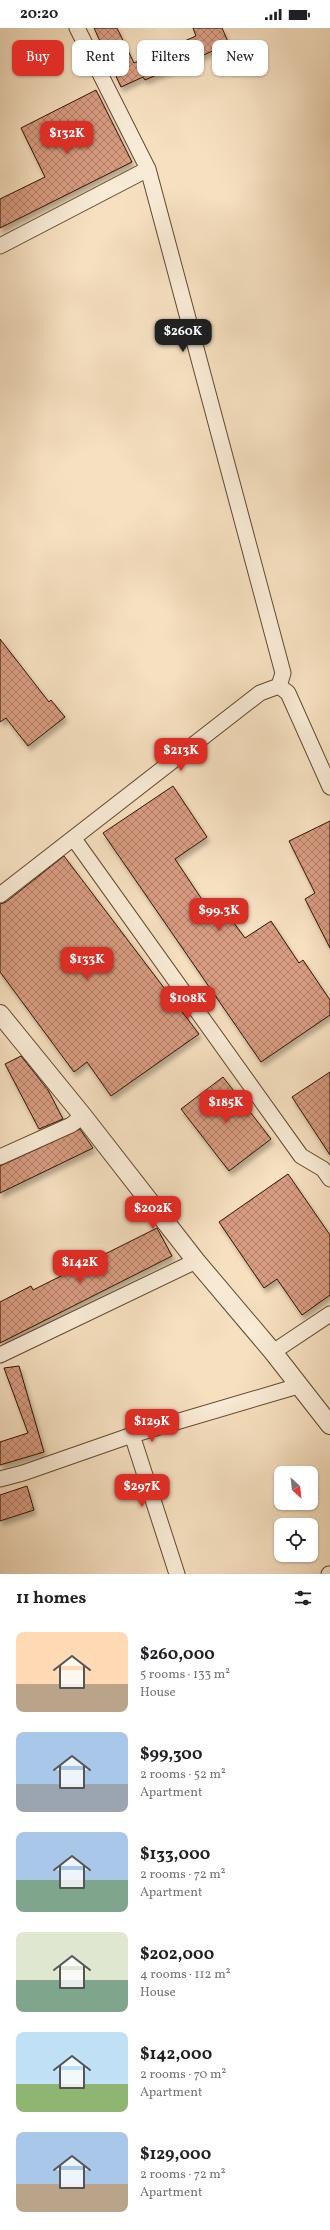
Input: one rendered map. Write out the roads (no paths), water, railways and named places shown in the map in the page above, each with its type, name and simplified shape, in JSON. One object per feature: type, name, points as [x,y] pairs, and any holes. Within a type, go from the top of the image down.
[{"type":"street","points":[[77,28],[148,169],[283,673],[279,686]]},
{"type":"street","points":[[0,246],[148,169]]},
{"type":"street","points":[[279,686],[288,693],[330,787]]},
{"type":"street","points":[[0,895],[74,839],[260,692],[279,686]]},
{"type":"street","points":[[74,839],[301,1156],[323,1169],[330,1179]]},
{"type":"street","points":[[0,1014],[83,1116],[196,1261],[272,1352],[330,1426]]},
{"type":"street","points":[[0,1157],[71,1125],[83,1116]]},
{"type":"street","points":[[0,1355],[196,1261]]},
{"type":"street","points":[[272,1352],[330,1314]]},
{"type":"street","points":[[0,1479],[24,1473],[132,1435],[298,1386]]},
{"type":"street","points":[[132,1435],[177,1574]]}]
